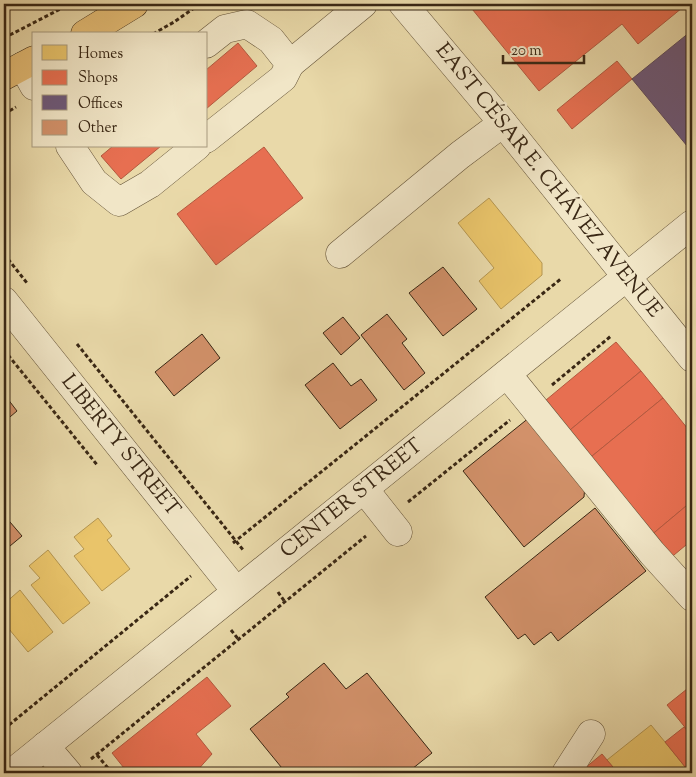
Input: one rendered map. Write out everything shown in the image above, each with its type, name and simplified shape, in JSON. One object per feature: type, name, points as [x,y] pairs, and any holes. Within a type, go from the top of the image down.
[{"type":"main road","points":[[88,32],[134,4]]},
{"type":"street","points":[[208,137],[283,78],[290,64],[363,4]]},
{"type":"street","name":"EAST CÉSAR E. CHÁVEZ AVENUE","points":[[404,4],[503,123],[692,358]]},
{"type":"street","points":[[208,42],[225,29],[248,24],[271,40],[290,64]]},
{"type":"street","points":[[340,254],[460,155],[503,123]]},
{"type":"street","points":[[74,148],[94,182],[119,202],[150,184],[195,148]]},
{"type":"street","name":"CENTER STREET","points":[[12,773],[692,224]]},
{"type":"street","name":"LIBERTY STREET","points":[[8,316],[236,591]]},
{"type":"street","points":[[507,374],[652,553],[692,597]]},
{"type":"street","points":[[364,489],[393,526]]},
{"type":"street","points":[[566,773],[591,734]]},
{"type":"street","points":[[45,746],[78,767]]},
{"type":"path","points":[[4,38],[70,4]]},
{"type":"path","points":[[156,32],[200,4]]},
{"type":"path","points":[[4,254],[29,285]]},
{"type":"path","points":[[4,729],[562,278]]},
{"type":"path","points":[[78,767],[96,755],[285,602],[393,526],[531,403],[611,336]]},
{"type":"path","points":[[73,339],[285,602]]},
{"type":"path","points":[[96,755],[112,773]]},
{"type":"building: Homes","points":[[489,198],[542,263],[542,275],[501,309],[479,281],[494,268],[458,223]]},
{"type":"building: Homes","points":[[98,518],[112,536],[107,540],[130,569],[102,591],[74,556],[84,549],[74,537]]},
{"type":"building: Homes","points":[[48,550],[90,603],[63,624],[31,585],[40,578],[29,566]]},
{"type":"building: Homes","points":[[20,590],[53,632],[28,652],[4,623],[4,604]]},
{"type":"building: Homes","points":[[651,725],[690,773],[618,773],[607,760]]},
{"type":"building: Shops","points":[[468,4],[678,4],[682,8],[638,44],[622,24],[539,91]]},
{"type":"building: Shops","points":[[238,43],[257,66],[208,107],[208,68]]},
{"type":"building: Shops","points":[[617,61],[632,79],[572,129],[557,110]]},
{"type":"building: Shops","points":[[264,147],[303,198],[216,265],[177,214]]},
{"type":"building: Shops","points":[[111,148],[159,148],[121,179],[101,156]]},
{"type":"building: Shops","points":[[616,342],[641,371],[564,435],[540,405]]},
{"type":"building: Shops","points":[[641,371],[663,398],[586,461],[564,435]]},
{"type":"building: Shops","points":[[663,398],[692,434],[692,501],[649,537],[586,461]]},
{"type":"building: Shops","points":[[692,501],[692,540],[668,560],[649,537]]},
{"type":"building: Shops","points":[[207,677],[231,706],[196,734],[212,754],[195,773],[128,773],[112,753]]},
{"type":"building: Shops","points":[[692,685],[692,736],[667,705]]},
{"type":"building: Shops","points":[[684,727],[692,736],[692,773],[690,773],[665,742]]},
{"type":"building: Shops","points":[[602,754],[618,773],[579,773]]},
{"type":"building: Offices","points":[[690,32],[692,35],[692,152],[632,79]]},
{"type":"building: Other","points":[[682,4],[692,4],[692,17]]},
{"type":"building: Other","points":[[443,267],[477,309],[443,336],[409,293]]},
{"type":"building: Other","points":[[387,314],[407,339],[402,343],[425,373],[404,390],[361,335]]},
{"type":"building: Other","points":[[343,317],[360,338],[341,355],[323,333]]},
{"type":"building: Other","points":[[202,334],[220,358],[174,396],[155,372]]},
{"type":"building: Other","points":[[333,363],[351,386],[361,379],[377,400],[340,429],[305,385]]},
{"type":"building: Other","points":[[4,394],[17,411],[4,422]]},
{"type":"building: Other","points":[[530,417],[585,484],[584,497],[524,547],[463,471]]},
{"type":"building: Other","points":[[595,508],[646,571],[558,641],[551,632],[534,645],[525,634],[518,639],[485,597]]},
{"type":"building: Other","points":[[4,515],[22,536],[4,551]]},
{"type":"building: Other","points":[[324,663],[346,689],[367,673],[432,753],[407,773],[286,773],[250,729],[289,697],[286,694]]}]
